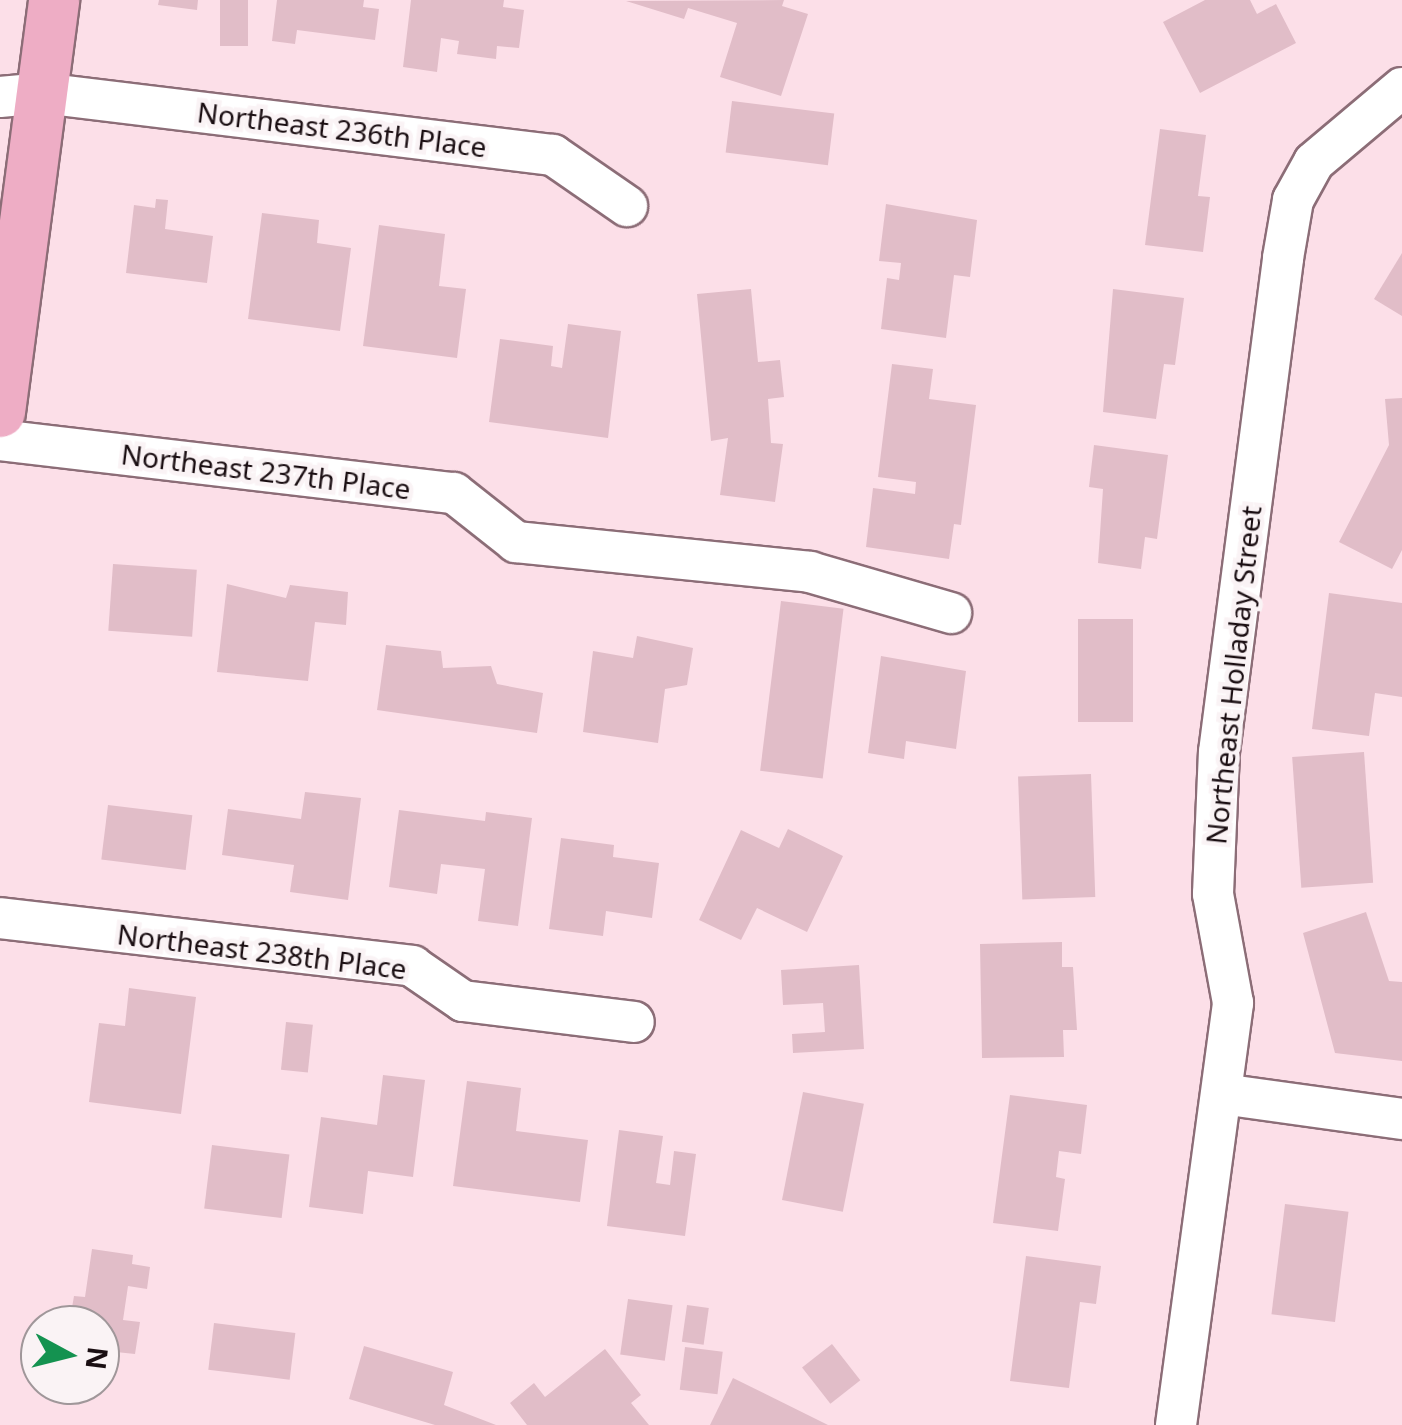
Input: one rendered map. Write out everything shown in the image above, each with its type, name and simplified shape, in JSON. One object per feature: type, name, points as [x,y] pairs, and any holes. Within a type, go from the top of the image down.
[{"type":"main road","points":[[0,412],[21,95],[54,0]]},
{"type":"street","name":"Northeast Holladay Street","points":[[1176,1425],[1232,1003],[1214,894],[1212,830],[1293,200],[1314,162],[1402,88]]},
{"type":"street","name":"Northeast 236th Place","points":[[21,95],[553,155],[627,206]]},
{"type":"street","name":"Northeast 237th Place","points":[[0,440],[454,493],[516,542],[810,572],[951,613]]},
{"type":"street","name":"Northeast 238th Place","points":[[0,918],[412,966],[463,1001],[634,1022]]},
{"type":"street","points":[[1222,1094],[1402,1119]]},
{"type":"building","points":[[159,0],[198,0],[197,10],[158,5]]},
{"type":"building","points":[[220,0],[248,0],[248,46],[220,46]]},
{"type":"building","points":[[277,0],[364,0],[363,7],[379,9],[375,40],[297,30],[295,44],[272,41]]},
{"type":"building","points":[[411,0],[504,0],[503,7],[524,10],[519,48],[497,46],[496,59],[457,54],[459,41],[441,38],[437,72],[403,67]]},
{"type":"building","points":[[784,0],[782,6],[808,14],[781,96],[720,77],[737,23],[688,8],[684,19],[626,1]]},
{"type":"building","points":[[1205,0],[1250,0],[1257,14],[1276,4],[1296,43],[1200,93],[1163,22]]},
{"type":"building","points":[[732,101],[834,114],[828,165],[726,153]]},
{"type":"building","points":[[1160,129],[1206,135],[1198,196],[1210,197],[1203,252],[1145,245]]},
{"type":"building","points":[[156,199],[168,200],[165,229],[213,236],[207,283],[126,273],[134,205],[155,208]]},
{"type":"building","points":[[886,204],[977,220],[970,277],[954,275],[946,338],[881,329],[887,278],[899,280],[901,263],[879,261]]},
{"type":"building","points":[[262,213],[319,220],[317,243],[351,248],[340,331],[248,319]]},
{"type":"building","points":[[379,225],[445,234],[439,286],[466,289],[457,358],[363,346]]},
{"type":"building","points":[[1402,253],[1402,316],[1374,299]]},
{"type":"building","points":[[751,289],[758,362],[780,360],[784,397],[768,399],[771,443],[783,444],[775,502],[720,495],[728,438],[711,441],[697,294]]},
{"type":"building","points":[[1113,289],[1184,298],[1175,365],[1164,364],[1156,419],[1103,412]]},
{"type":"building","points":[[568,324],[621,331],[608,438],[489,422],[500,339],[553,346],[551,366],[562,368]]},
{"type":"building","points":[[892,364],[933,369],[929,399],[976,405],[961,525],[954,524],[949,559],[866,547],[873,488],[915,494],[916,482],[878,477]]},
{"type":"building","points":[[1402,398],[1402,550],[1392,569],[1339,542],[1389,445],[1385,399]]},
{"type":"building","points":[[1094,445],[1168,455],[1157,539],[1145,537],[1141,569],[1098,563],[1103,489],[1089,487]]},
{"type":"building","points":[[113,564],[197,570],[192,637],[108,631]]},
{"type":"building","points":[[227,584],[286,598],[290,585],[348,592],[346,625],[315,622],[308,681],[217,672]]},
{"type":"building","points":[[1329,593],[1402,603],[1402,697],[1375,693],[1369,736],[1312,729]]},
{"type":"building","points":[[781,601],[844,609],[823,778],[760,771]]},
{"type":"building","points":[[1078,619],[1133,619],[1133,722],[1078,722]]},
{"type":"building","points":[[637,636],[693,648],[687,685],[665,689],[658,743],[583,732],[593,651],[633,658]]},
{"type":"building","points":[[386,645],[441,651],[443,668],[491,666],[497,684],[543,693],[537,733],[377,710]]},
{"type":"building","points":[[881,656],[966,671],[956,749],[906,741],[904,759],[868,753]]},
{"type":"building","points":[[1364,752],[1373,883],[1301,888],[1292,757]]},
{"type":"building","points":[[1091,774],[1095,897],[1022,899],[1018,777]]},
{"type":"building","points":[[305,792],[361,798],[348,900],[290,892],[294,865],[222,855],[228,809],[301,819]]},
{"type":"building","points":[[108,805],[192,815],[186,870],[101,860]]},
{"type":"building","points":[[399,810],[485,821],[486,812],[532,818],[518,926],[478,921],[485,869],[441,864],[437,894],[389,887]]},
{"type":"building","points":[[788,829],[843,856],[807,932],[757,908],[741,940],[699,920],[741,830],[779,848]]},
{"type":"building","points":[[561,838],[614,845],[613,857],[659,863],[652,918],[606,911],[603,936],[549,929]]},
{"type":"building","points":[[1366,912],[1389,981],[1402,982],[1402,1061],[1335,1053],[1303,933]]},
{"type":"building","points":[[1062,942],[1062,967],[1073,967],[1077,1030],[1063,1030],[1064,1057],[982,1058],[980,944]]},
{"type":"building","points":[[859,965],[864,1049],[793,1053],[792,1034],[825,1032],[823,1003],[783,1005],[781,970]]},
{"type":"building","points":[[129,988],[196,997],[181,1114],[89,1102],[99,1023],[125,1026]]},
{"type":"building","points":[[286,1022],[313,1025],[308,1073],[281,1070]]},
{"type":"building","points":[[383,1075],[425,1080],[413,1177],[368,1171],[363,1214],[309,1207],[321,1117],[377,1125]]},
{"type":"building","points":[[467,1081],[521,1088],[516,1131],[588,1140],[580,1202],[453,1186]]},
{"type":"building","points":[[803,1092],[864,1104],[843,1212],[782,1200]]},
{"type":"building","points":[[1010,1095],[1087,1105],[1081,1154],[1059,1151],[1056,1177],[1065,1179],[1058,1231],[993,1223]]},
{"type":"building","points":[[619,1130],[663,1136],[656,1183],[670,1185],[674,1151],[696,1154],[685,1236],[607,1226]]},
{"type":"building","points":[[212,1145],[289,1155],[282,1218],[204,1209]]},
{"type":"building","points":[[1285,1204],[1349,1212],[1335,1322],[1271,1314]]},
{"type":"building","points":[[92,1249],[133,1255],[132,1264],[150,1267],[147,1289],[128,1286],[123,1320],[140,1322],[135,1354],[120,1352],[120,1305],[72,1305],[74,1296],[85,1297]]},
{"type":"building","points":[[1026,1256],[1101,1266],[1096,1304],[1080,1302],[1069,1388],[1010,1381]]},
{"type":"building","points":[[628,1299],[673,1305],[665,1361],[620,1354]]},
{"type":"building","points":[[687,1305],[709,1308],[704,1345],[682,1342]]},
{"type":"building","points":[[214,1323],[295,1333],[290,1380],[208,1370]]},
{"type":"building","points":[[832,1344],[860,1380],[830,1404],[802,1367]]},
{"type":"building","points":[[364,1346],[453,1372],[444,1405],[496,1425],[435,1425],[349,1399]]},
{"type":"building","points":[[685,1347],[723,1352],[717,1394],[680,1390]]},
{"type":"building","points":[[605,1349],[641,1395],[631,1403],[649,1425],[527,1425],[510,1403],[534,1383],[545,1397]]},
{"type":"building","points":[[733,1378],[828,1425],[710,1425]]}]
